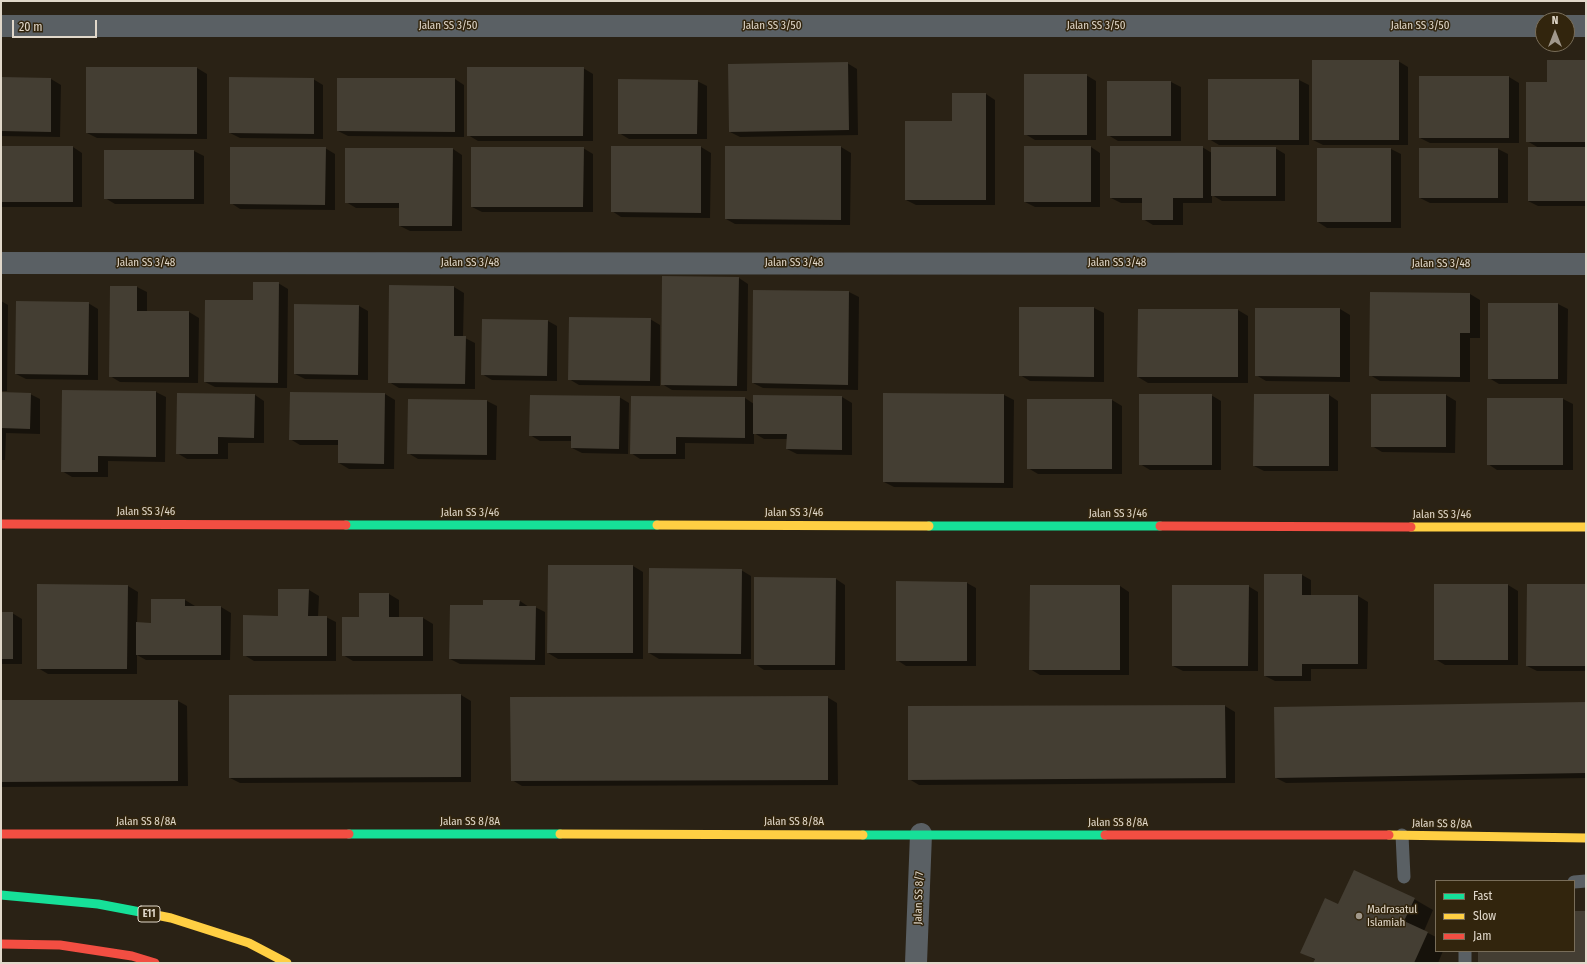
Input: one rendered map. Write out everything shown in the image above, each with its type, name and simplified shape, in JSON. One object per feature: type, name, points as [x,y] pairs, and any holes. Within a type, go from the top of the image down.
[{"type":"main road","name":"Jalan SS 3/46","points":[[1,524],[1586,527]]},
{"type":"main road","name":"Jalan SS 8/8A","points":[[1,834],[1402,835],[1586,838]]},
{"type":"main road","name":"E11","points":[[2,895],[98,904],[171,918],[249,943],[287,963]]},
{"type":"main road","points":[[1,944],[60,945],[132,956],[155,963]]},
{"type":"street","name":"Jalan SS 3/50","points":[[1,26],[1535,26]]},
{"type":"street","points":[[1575,26],[1586,26]]},
{"type":"street","name":"Jalan SS 3/48","points":[[1,263],[1586,264]]},
{"type":"street","name":"Jalan SS 8/7","points":[[916,963],[921,834]]},
{"type":"lane","points":[[1402,835],[1404,877]]},
{"type":"lane","points":[[1575,882],[1586,881]]},
{"type":"lane","points":[[1465,952],[1465,963]]},
{"type":"building","points":[[1312,60],[1399,60],[1399,140],[1312,140]]},
{"type":"building","points":[[1547,60],[1586,60],[1586,142],[1526,142],[1526,82],[1547,82]]},
{"type":"building","points":[[848,62],[849,130],[729,132],[728,64]]},
{"type":"building","points":[[86,67],[197,67],[197,134],[86,133]]},
{"type":"building","points":[[467,67],[584,67],[583,136],[467,136]]},
{"type":"building","points":[[1024,74],[1087,74],[1087,135],[1024,135]]},
{"type":"building","points":[[1419,76],[1509,76],[1509,138],[1419,138]]},
{"type":"building","points":[[1,77],[51,78],[51,132],[1,131]]},
{"type":"building","points":[[229,77],[314,78],[314,134],[229,133]]},
{"type":"building","points":[[337,78],[455,78],[455,132],[337,131]]},
{"type":"building","points":[[618,79],[698,80],[697,134],[618,134]]},
{"type":"building","points":[[1208,79],[1299,79],[1299,140],[1208,140]]},
{"type":"building","points":[[1107,81],[1171,81],[1171,136],[1107,136]]},
{"type":"building","points":[[952,93],[986,93],[986,200],[905,200],[905,121],[952,121]]},
{"type":"building","points":[[1,146],[73,146],[73,202],[1,202]]},
{"type":"building","points":[[611,146],[701,146],[701,213],[611,212]]},
{"type":"building","points":[[725,146],[841,146],[841,220],[725,219]]},
{"type":"building","points":[[1024,146],[1091,146],[1091,202],[1024,202]]},
{"type":"building","points":[[1110,146],[1203,146],[1203,198],[1173,198],[1173,220],[1142,220],[1142,198],[1110,198]]},
{"type":"building","points":[[230,147],[326,147],[325,205],[230,204]]},
{"type":"building","points":[[471,147],[584,147],[583,207],[471,207]]},
{"type":"building","points":[[1211,147],[1276,147],[1276,196],[1211,196]]},
{"type":"building","points":[[1528,147],[1586,147],[1586,201],[1528,201]]},
{"type":"building","points":[[345,148],[453,148],[452,226],[399,226],[399,203],[345,203]]},
{"type":"building","points":[[1317,148],[1391,148],[1391,222],[1317,222]]},
{"type":"building","points":[[1419,148],[1498,148],[1498,198],[1419,198]]},
{"type":"building","points":[[104,150],[194,150],[194,199],[104,199]]},
{"type":"building","points":[[662,276],[739,277],[737,386],[661,385]]},
{"type":"building","points":[[253,282],[279,282],[278,383],[204,382],[205,300],[253,300]]},
{"type":"building","points":[[389,285],[454,286],[454,336],[466,336],[465,384],[388,383]]},
{"type":"building","points":[[110,286],[137,286],[137,311],[189,311],[189,377],[109,377]]},
{"type":"building","points":[[753,290],[849,291],[848,385],[752,383]]},
{"type":"building","points":[[1370,292],[1470,293],[1470,333],[1460,333],[1460,377],[1369,376]]},
{"type":"building","points":[[16,301],[89,302],[88,375],[15,374]]},
{"type":"building","points":[[1488,303],[1558,303],[1558,379],[1488,379]]},
{"type":"building","points":[[294,304],[359,305],[358,375],[294,374]]},
{"type":"building","points":[[1019,307],[1094,307],[1094,377],[1019,376]]},
{"type":"building","points":[[1255,308],[1340,308],[1340,377],[1255,376]]},
{"type":"building","points":[[1138,309],[1238,309],[1238,377],[1137,377]]},
{"type":"building","points":[[569,317],[651,318],[650,381],[568,380]]},
{"type":"building","points":[[482,319],[548,320],[547,376],[481,375]]},
{"type":"building","points":[[62,390],[156,391],[156,457],[98,456],[98,472],[61,472]]},
{"type":"building","points":[[1,392],[31,393],[30,429],[1,428]]},
{"type":"building","points":[[290,392],[385,393],[384,464],[338,463],[338,440],[289,440]]},
{"type":"building","points":[[177,393],[255,394],[254,438],[218,437],[218,454],[176,454]]},
{"type":"building","points":[[883,393],[1004,394],[1004,483],[883,482]]},
{"type":"building","points":[[1139,394],[1212,394],[1212,465],[1139,465]]},
{"type":"building","points":[[1254,394],[1329,394],[1329,466],[1253,466]]},
{"type":"building","points":[[1371,394],[1446,394],[1446,447],[1371,447]]},
{"type":"building","points":[[530,395],[620,396],[619,449],[571,448],[571,436],[529,436]]},
{"type":"building","points":[[753,395],[842,396],[842,450],[786,449],[787,434],[753,434]]},
{"type":"building","points":[[631,396],[745,397],[745,438],[676,437],[676,454],[630,454]]},
{"type":"building","points":[[1487,398],[1563,398],[1563,465],[1487,465]]},
{"type":"building","points":[[408,399],[487,400],[487,455],[407,454]]},
{"type":"building","points":[[1027,399],[1112,399],[1112,469],[1027,469]]},
{"type":"building","points":[[548,565],[633,565],[633,653],[547,653]]},
{"type":"building","points":[[649,568],[742,569],[741,654],[648,653]]},
{"type":"building","points":[[1264,574],[1302,574],[1302,595],[1358,595],[1358,664],[1302,664],[1302,676],[1264,676]]},
{"type":"building","points":[[754,577],[836,578],[835,665],[754,665]]},
{"type":"building","points":[[896,581],[967,582],[967,661],[896,661]]},
{"type":"building","points":[[37,584],[128,585],[127,669],[37,669]]},
{"type":"building","points":[[1434,584],[1508,584],[1508,660],[1434,660]]},
{"type":"building","points":[[1527,584],[1586,584],[1586,666],[1526,666]]},
{"type":"building","points":[[1030,585],[1120,585],[1120,670],[1029,670]]},
{"type":"building","points":[[1172,585],[1249,585],[1248,666],[1172,666]]},
{"type":"building","points":[[278,589],[309,589],[308,616],[327,616],[327,656],[243,656],[243,615],[278,616]]},
{"type":"building","points":[[359,593],[389,593],[389,617],[423,617],[423,656],[342,656],[342,617],[359,617]]},
{"type":"building","points":[[151,599],[185,599],[185,606],[221,606],[221,655],[136,655],[136,622],[151,623]]},
{"type":"building","points":[[483,600],[520,600],[519,606],[536,606],[535,660],[449,659],[450,605],[483,605]]},
{"type":"building","points":[[1,612],[13,612],[13,659],[1,659]]},
{"type":"building","points":[[461,694],[461,777],[229,778],[229,695]]},
{"type":"building","points":[[828,696],[828,780],[511,781],[510,697]]},
{"type":"building","points":[[1,700],[178,700],[178,781],[1,782]]},
{"type":"building","points":[[1586,702],[1586,773],[1275,778],[1274,707]]},
{"type":"building","points":[[1225,705],[1226,778],[908,780],[908,706]]},
{"type":"building","points":[[1354,870],[1415,898],[1404,921],[1428,932],[1414,963],[1313,963],[1315,959],[1300,953],[1325,898],[1338,904]]},
{"type":"building","points":[[1575,911],[1586,911],[1586,963],[1478,963],[1478,952],[1575,952]]},
{"type":"traffic: fast","points":[[346,525],[657,525]]},
{"type":"traffic: fast","points":[[929,526],[1160,526]]},
{"type":"traffic: fast","points":[[349,834],[560,834]]},
{"type":"traffic: fast","points":[[863,835],[1105,835]]},
{"type":"traffic: fast","points":[[1,895],[98,904],[156,915]]},
{"type":"traffic: slow","points":[[657,525],[929,526]]},
{"type":"traffic: slow","points":[[1411,527],[1586,527]]},
{"type":"traffic: slow","points":[[560,834],[863,835]]},
{"type":"traffic: slow","points":[[1389,835],[1586,838]]},
{"type":"traffic: slow","points":[[156,915],[171,918],[249,943],[287,963]]},
{"type":"traffic: jam","points":[[1,524],[346,525]]},
{"type":"traffic: jam","points":[[1160,526],[1411,527]]},
{"type":"traffic: jam","points":[[1,834],[349,834]]},
{"type":"traffic: jam","points":[[1105,835],[1389,835]]},
{"type":"traffic: jam","points":[[1,944],[60,945],[132,956],[155,963]]},
{"type":"place","name":"Madrasatul Islamiah","points":[[1359,916]]}]
